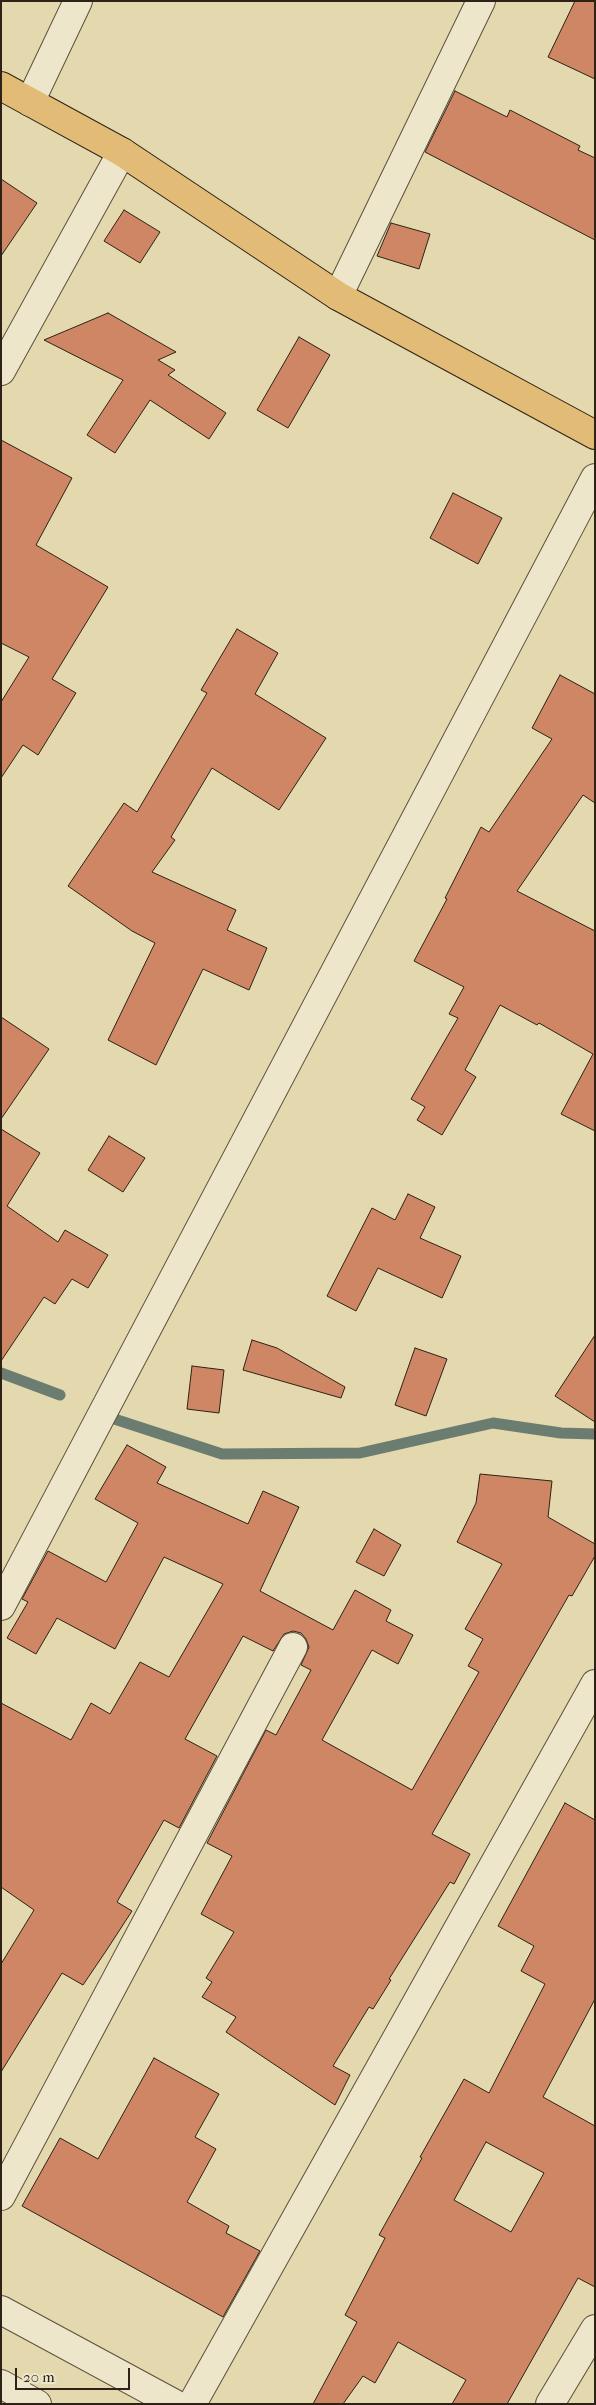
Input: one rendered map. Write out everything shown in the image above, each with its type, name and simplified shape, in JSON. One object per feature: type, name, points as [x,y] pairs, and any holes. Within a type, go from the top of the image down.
[{"type":"highway","points":[[1,86],[122,152],[338,296],[595,435]]},
{"type":"street","points":[[30,102],[78,1]]},
{"type":"street","points":[[338,296],[481,1]]},
{"type":"street","points":[[1,371],[122,152]]},
{"type":"street","points":[[1,1606],[595,478]]},
{"type":"street","points":[[1,2196],[293,1647]]},
{"type":"street","points":[[192,2404],[595,1684]]},
{"type":"street","points":[[1,2310],[175,2404]]},
{"type":"street","points":[[550,2404],[595,2329]]},
{"type":"street","points":[[1,2384],[37,2404]]},
{"type":"building","points":[[575,1],[595,1],[595,79],[548,57]]},
{"type":"building","points":[[455,91],[507,117],[510,110],[580,146],[578,150],[595,158],[595,240],[425,152]]},
{"type":"building","points":[[1,179],[37,203],[1,256]]},
{"type":"building","points":[[124,210],[160,232],[140,263],[104,241]]},
{"type":"building","points":[[391,223],[430,234],[419,269],[377,256]]},
{"type":"building","points":[[108,313],[176,352],[158,360],[175,370],[168,375],[226,413],[209,439],[150,400],[115,453],[87,435],[123,380],[44,340]]},
{"type":"building","points":[[299,337],[330,355],[288,428],[257,410]]},
{"type":"building","points":[[1,440],[72,478],[36,545],[108,587],[52,679],[76,693],[38,755],[23,745],[1,778],[1,702],[29,657],[1,643]]},
{"type":"building","points":[[453,493],[502,518],[478,564],[430,538]]},
{"type":"building","points":[[237,629],[278,653],[255,694],[326,738],[279,810],[212,768],[171,837],[175,840],[152,872],[236,910],[227,930],[267,948],[249,990],[203,969],[156,1065],[108,1040],[155,943],[132,931],[68,886],[124,803],[137,812],[207,693],[201,690]]},
{"type":"building","points":[[560,675],[595,694],[595,803],[583,795],[517,891],[595,931],[595,1131],[561,1114],[593,1054],[539,1023],[537,1025],[500,1005],[465,1070],[476,1077],[442,1135],[417,1120],[425,1107],[411,1099],[458,1018],[449,1014],[464,987],[414,961],[447,899],[445,898],[481,827],[489,832],[552,739],[532,728]]},
{"type":"building","points":[[1,1017],[49,1049],[1,1119]]},
{"type":"building","points":[[1,1129],[40,1153],[7,1206],[58,1242],[65,1230],[108,1255],[88,1288],[72,1279],[55,1304],[44,1297],[1,1361]]},
{"type":"building","points":[[109,1136],[145,1158],[123,1192],[88,1170]]},
{"type":"building","points":[[408,1194],[435,1207],[420,1238],[461,1256],[442,1298],[378,1268],[356,1311],[327,1296],[372,1208],[395,1220]]},
{"type":"building","points":[[595,1335],[595,1422],[555,1396]]},
{"type":"building","points":[[252,1340],[277,1348],[345,1387],[341,1398],[243,1370]]},
{"type":"building","points":[[415,1348],[447,1359],[426,1416],[395,1405]]},
{"type":"building","points":[[192,1366],[224,1370],[219,1413],[187,1409]]},
{"type":"building","points":[[127,1445],[166,1467],[157,1483],[248,1524],[263,1491],[299,1507],[260,1591],[333,1630],[355,1590],[391,1610],[386,1621],[413,1635],[398,1664],[372,1650],[322,1740],[412,1790],[479,1672],[468,1666],[483,1639],[465,1629],[502,1564],[457,1542],[476,1503],[480,1474],[552,1481],[548,1517],[595,1544],[595,1556],[572,1596],[569,1595],[432,1834],[470,1854],[454,1884],[450,1882],[389,1979],[391,1980],[373,2009],[369,2007],[333,2066],[350,2075],[335,2105],[226,2032],[236,2017],[202,1997],[212,1982],[206,1978],[234,1932],[201,1914],[232,1856],[207,1843],[266,1730],[276,1735],[311,1670],[301,1665],[309,1647],[306,1639],[301,1633],[293,1631],[284,1634],[273,1651],[243,1636],[185,1739],[217,1756],[179,1828],[164,1820],[117,1902],[132,1911],[83,1985],[62,1973],[1,2072],[1,1964],[34,1910],[1,1887],[1,1703],[71,1740],[91,1703],[110,1714],[140,1662],[169,1677],[223,1584],[164,1557],[115,1649],[57,1618],[36,1654],[7,1638],[28,1602],[22,1599],[48,1551],[106,1582],[138,1523],[95,1499]]},
{"type":"building","points":[[374,1529],[401,1545],[384,1576],[356,1562]]},
{"type":"building","points":[[565,1803],[595,1820],[595,1999],[543,2097],[595,2126],[595,2287],[578,2278],[507,2404],[452,2404],[466,2380],[398,2342],[375,2383],[363,2376],[343,2404],[313,2404],[357,2322],[345,2315],[385,2238],[379,2235],[422,2158],[420,2157],[464,2079],[489,2093],[545,1984],[521,1971],[534,1946],[498,1926]],"holes":[[[486,2142],[544,2173],[511,2232],[454,2200]]]},
{"type":"building","points":[[154,2058],[219,2094],[195,2137],[216,2149],[187,2202],[229,2226],[226,2233],[260,2251],[223,2317],[22,2206],[60,2138],[98,2159]]},
{"type":"waterway","points":[[1,1373],[60,1395]]},
{"type":"waterway","points":[[102,1415],[222,1454],[360,1453],[493,1423],[561,1433],[595,1434]]}]
